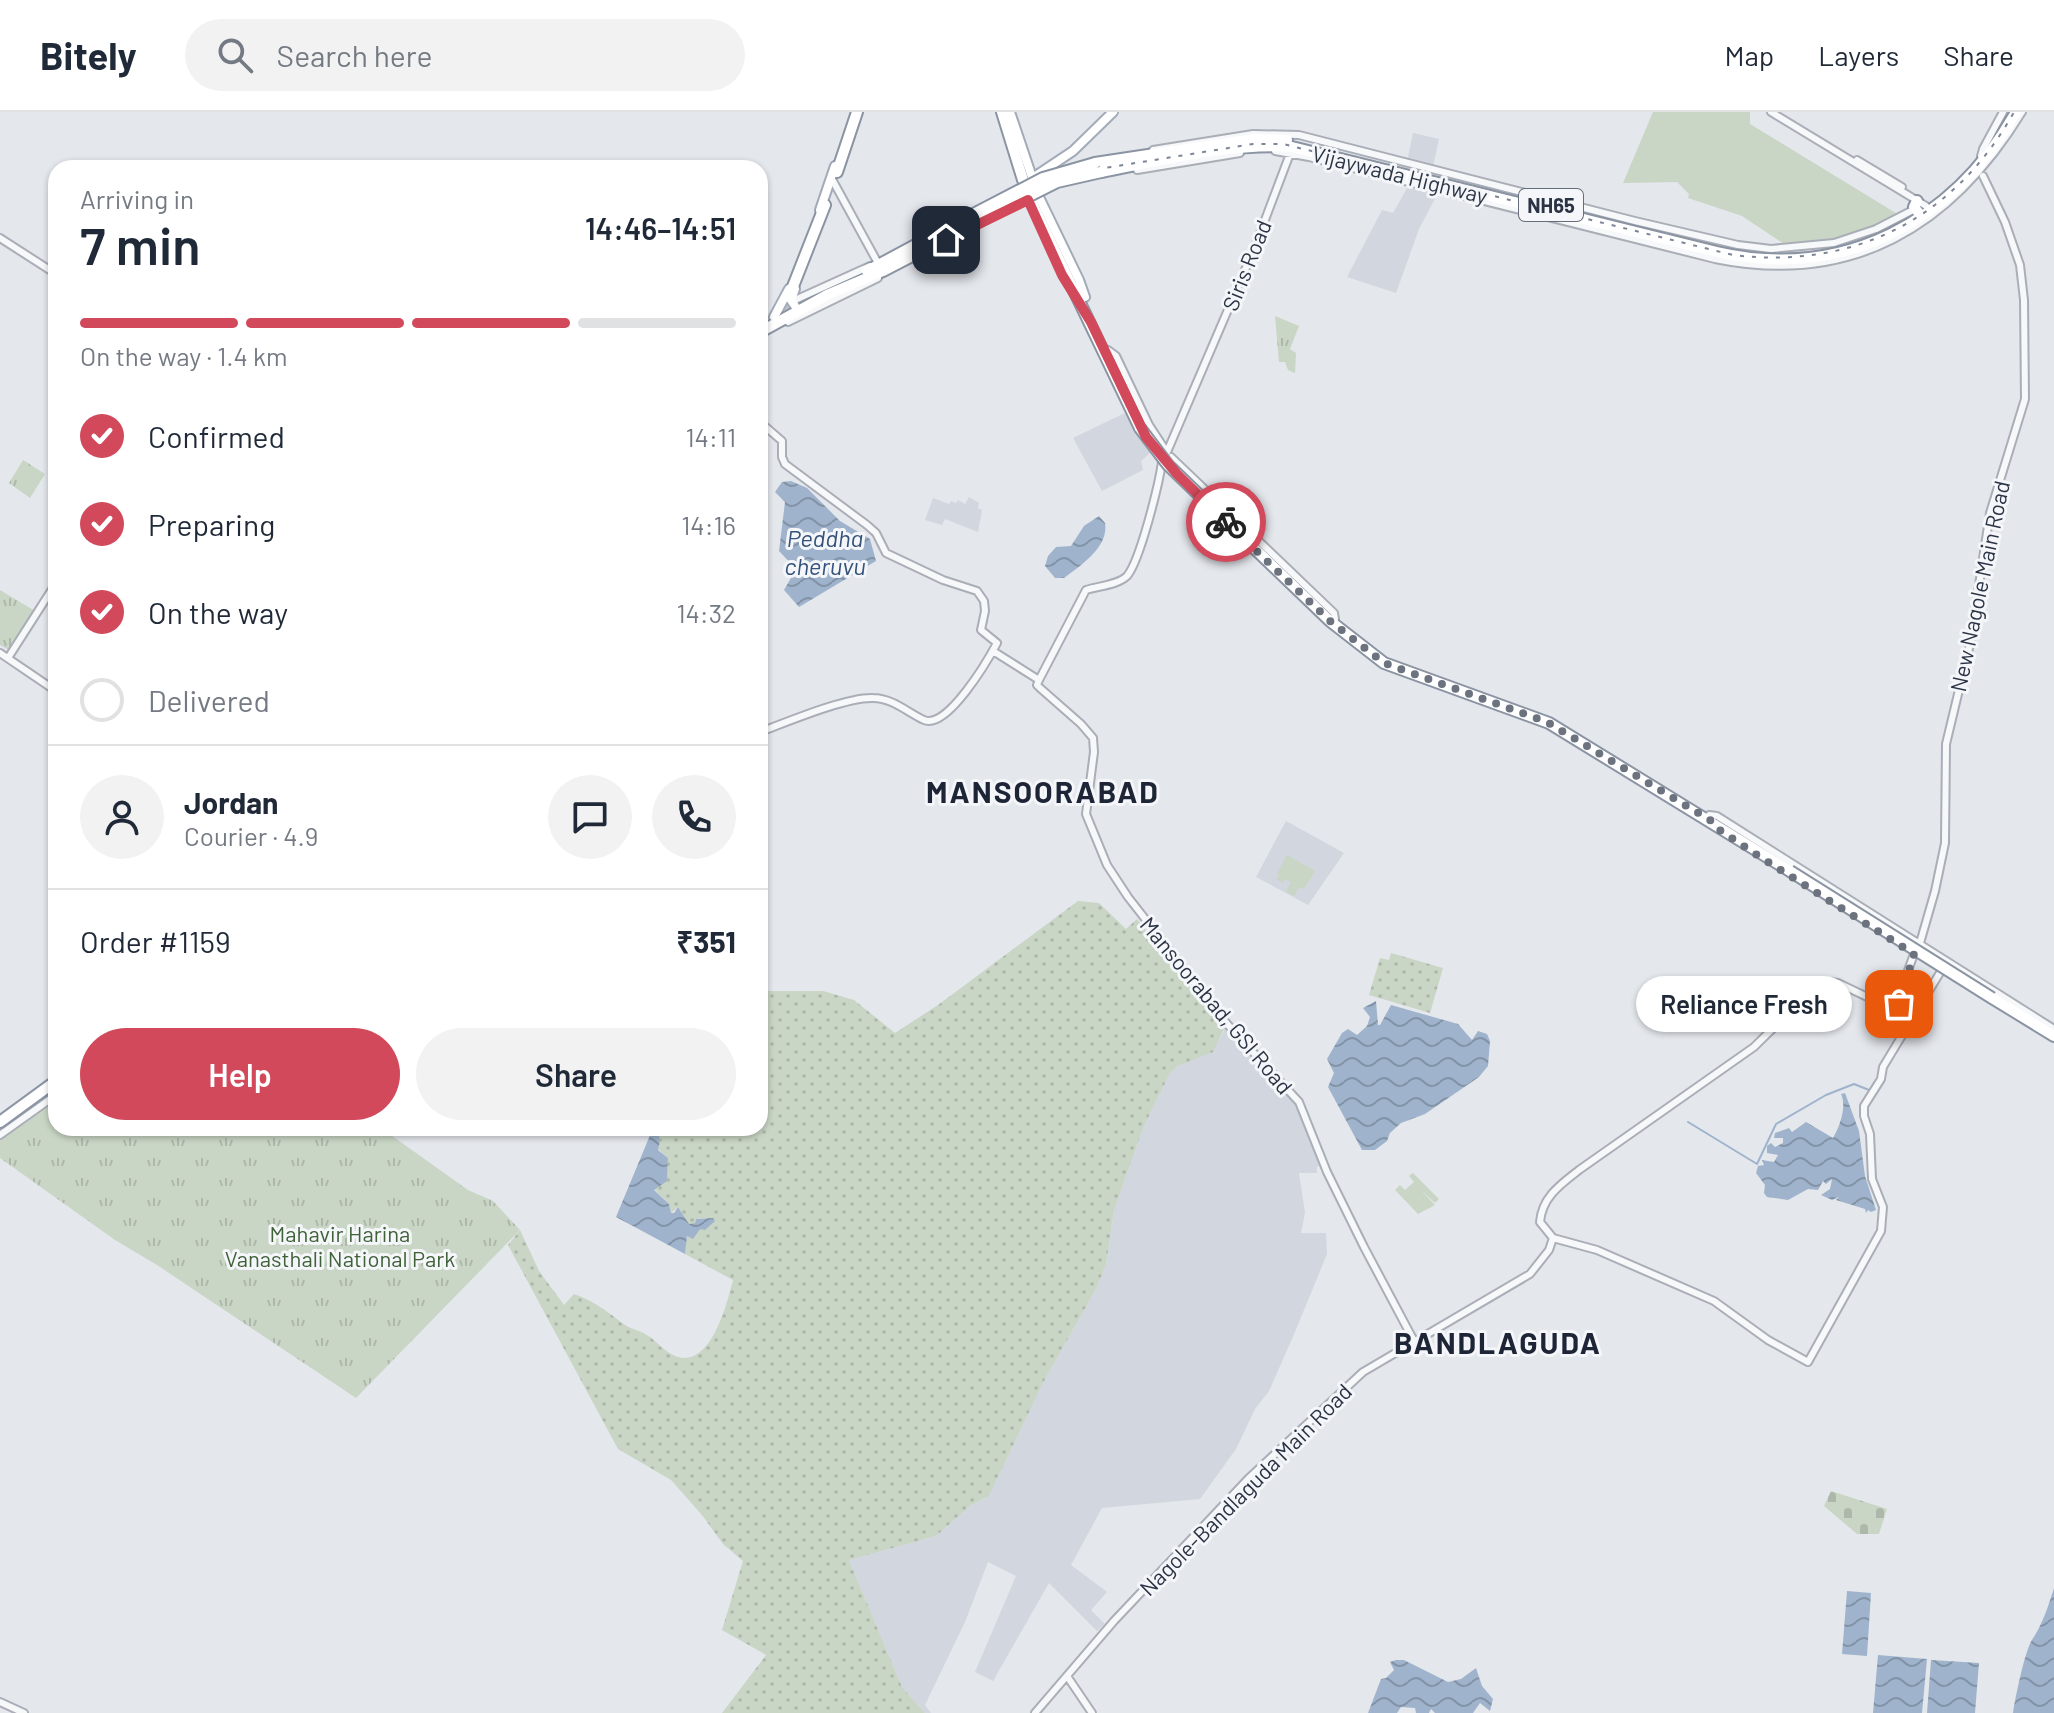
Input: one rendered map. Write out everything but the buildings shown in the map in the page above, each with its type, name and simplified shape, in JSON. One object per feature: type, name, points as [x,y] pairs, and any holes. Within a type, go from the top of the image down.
[{"type":"highway","points":[[835,176],[857,112]]},
{"type":"highway","name":"Vijaywada Highway","points":[[1150,162],[1267,139],[1294,141],[1731,256],[1776,257],[1874,239],[1922,205],[1981,156],[2006,112]]},
{"type":"highway","name":"Vijaywada Highway","points":[[1922,205],[1980,172],[2016,112]]},
{"type":"highway","points":[[1006,115],[1046,181],[1082,299],[1142,427],[1170,467],[1368,652],[1392,667],[1481,695],[1547,722],[1710,818],[2054,1034]]},
{"type":"highway","name":"Vijaywada Highway","points":[[1245,143],[1341,153]]},
{"type":"highway","name":"NH65","points":[[891,258],[1057,182],[1098,168],[1150,162]]},
{"type":"highway","name":"Vijaywada Highway","points":[[1435,180],[1576,209],[1628,228],[1723,244],[1776,257]]},
{"type":"highway","points":[[790,299],[825,205]]},
{"type":"highway","name":"NH65","points":[[880,269],[966,223]]},
{"type":"highway","name":"Vijaywada Highway","points":[[768,325],[880,269],[891,258]]},
{"type":"highway","name":"Vijaywada Highway","points":[[781,319],[790,299],[880,269]]},
{"type":"highway","points":[[0,1119],[48,1085]]},
{"type":"highway","points":[[0,1128],[48,1095]]},
{"type":"main road","points":[[790,299],[857,112]]},
{"type":"main road","points":[[1046,181],[1113,112]]},
{"type":"main road","name":"Vijaywada Highway","points":[[1046,181],[1237,147],[1245,143]]},
{"type":"main road","name":"Vijaywada Highway","points":[[891,258],[1046,181],[1150,162]]},
{"type":"main road","points":[[825,205],[835,176]]},
{"type":"main road","name":"Vijaywada Highway","points":[[880,269],[994,211],[997,206]]},
{"type":"street","points":[[1771,112],[1833,148]]},
{"type":"street","points":[[1046,181],[1168,147],[1263,133],[1299,135],[1341,153],[1723,244],[1771,249],[1834,243],[1876,229],[1922,205],[1779,112]]},
{"type":"street","points":[[1150,162],[1248,151],[1291,150],[1715,259],[1758,266],[1818,263],[1881,246],[1941,211],[1980,172],[2022,112]]},
{"type":"street","name":"Siris Road","points":[[1162,462],[1169,453],[1254,251],[1291,150]]},
{"type":"street","name":"New Nagole Main Road","points":[[1920,943],[1946,837],[1946,744],[1970,644],[1990,513],[2025,399],[2024,300],[2020,265],[2005,222],[1980,172]]},
{"type":"street","points":[[835,176],[880,269],[997,206]]},
{"type":"street","points":[[0,238],[48,269]]},
{"type":"street","points":[[1106,352],[1116,356],[1149,425],[1169,453],[1334,613],[1333,620],[1323,619],[1162,462],[1132,419],[1104,361],[1106,352]]},
{"type":"street","points":[[768,429],[782,441],[783,462],[867,525],[876,533],[886,553],[943,580],[977,591],[984,601],[981,630],[997,642],[951,709],[938,720],[927,722],[896,704],[872,698],[850,701],[768,729]]},
{"type":"street","points":[[1039,680],[1086,590],[1125,578],[1131,570],[1162,462]]},
{"type":"street","points":[[8,658],[48,596]]},
{"type":"street","name":"Mansoorabad, GSI Road","points":[[993,651],[1039,680],[1037,685],[1093,738],[1086,814],[1110,871],[1220,1015],[1299,1102],[1327,1172],[1414,1341]]},
{"type":"street","points":[[0,653],[48,686]]},
{"type":"street","points":[[1717,816],[1920,943],[2054,1034],[1941,971],[1718,829],[1710,818],[1717,816]]},
{"type":"street","points":[[1828,899],[1834,890]]},
{"type":"street","points":[[1883,934],[1889,924]]},
{"type":"street","points":[[1907,1024],[1899,1004],[1914,954]]},
{"type":"street","points":[[1902,987],[1884,1005],[1838,983],[1821,981],[1754,1047],[1555,1189],[1543,1206],[1540,1220],[1553,1238],[1597,1250],[1714,1301],[1768,1340],[1808,1362],[1881,1231],[1883,1207],[1872,1179],[1870,1134],[1864,1116],[1864,1103],[1881,1079],[1883,1067],[1907,1024],[1941,971]]},
{"type":"street","points":[[1966,986],[1972,976]]},
{"type":"street","points":[[0,1135],[48,1101]]},
{"type":"street","name":"Nagole-Bandlaguda Main Road","points":[[1035,1713],[1114,1621],[1248,1479],[1363,1372],[1530,1274],[1549,1250],[1553,1238]]},
{"type":"street","points":[[1066,1677],[1090,1713]]},
{"type":"street","points":[[0,1702],[24,1713]]},
{"type":"shaded area","points":[[1413,133],[1439,139],[1433,167],[1407,161]]},
{"type":"shaded area","points":[[1410,183],[1439,191],[1419,229],[1396,293],[1347,277],[1382,210],[1393,213]]},
{"type":"shaded area","points":[[1127,412],[1151,452],[1141,461],[1143,470],[1102,491],[1073,438]]},
{"type":"shaded area","points":[[969,497],[979,503],[978,508],[982,510],[978,532],[945,519],[942,525],[925,520],[933,498],[949,504],[958,500],[965,504]]},
{"type":"shaded area","points":[[1286,821],[1344,853],[1308,905],[1256,877]]},
{"type":"shaded area","points":[[1226,1027],[1254,1056],[1255,1068],[1269,1073],[1298,1105],[1322,1165],[1317,1167],[1317,1173],[1299,1173],[1305,1213],[1301,1233],[1326,1233],[1327,1254],[1295,1332],[1269,1391],[1255,1409],[1236,1449],[1200,1499],[1102,1508],[1071,1565],[1107,1592],[1091,1610],[1105,1624],[1097,1631],[1049,1583],[993,1681],[975,1672],[1016,1576],[988,1562],[965,1622],[925,1705],[931,1713],[925,1713],[902,1687],[849,1560],[936,1536],[971,1505],[989,1496],[1044,1381],[1096,1289],[1106,1265],[1114,1210],[1144,1126],[1170,1073],[1178,1066],[1212,1052]]},
{"type":"green space","points":[[1653,112],[1750,112],[1750,124],[1899,215],[1846,237],[1787,246],[1742,216],[1688,198],[1689,194],[1677,182],[1623,183]]},
{"type":"green space","points":[[1275,316],[1299,326],[1290,349],[1296,353],[1295,373],[1288,370],[1285,362],[1279,362]]},
{"type":"green space","points":[[23,460],[45,474],[30,498],[9,483]]},
{"type":"green space","points":[[0,590],[35,611],[9,650],[0,645]]},
{"type":"green space","points":[[1287,855],[1315,871],[1304,889],[1299,887],[1294,896],[1286,891],[1291,882],[1285,879],[1283,883],[1276,879],[1282,877],[1277,874]]},
{"type":"green space","points":[[1078,901],[1099,903],[1126,929],[1137,919],[1184,978],[1185,985],[1190,985],[1224,1029],[1213,1052],[1178,1066],[1170,1073],[1144,1126],[1114,1210],[1106,1265],[1096,1289],[1044,1381],[989,1496],[971,1505],[936,1536],[849,1560],[902,1687],[925,1713],[722,1713],[766,1655],[722,1630],[743,1561],[723,1544],[671,1480],[618,1449],[508,1245],[520,1230],[539,1271],[564,1305],[574,1294],[647,1335],[675,1356],[688,1358],[698,1353],[708,1344],[722,1318],[733,1280],[685,1254],[687,1235],[705,1227],[707,1218],[696,1219],[695,1223],[689,1224],[678,1207],[671,1213],[669,1204],[654,1189],[667,1180],[668,1158],[658,1149],[659,1136],[768,1136],[768,991],[823,991],[854,1000],[895,1033],[938,1005]]},
{"type":"green space","points":[[1391,953],[1443,968],[1430,1013],[1369,995],[1380,958],[1389,960]]},
{"type":"green space","name":"Mahavir Harina Vanasthali National Park","points":[[48,1105],[48,1136],[392,1136],[468,1190],[493,1201],[520,1230],[356,1398],[115,1240],[0,1158],[0,1140]]},
{"type":"green space","points":[[1413,1173],[1439,1199],[1435,1203],[1420,1189],[1435,1205],[1418,1214],[1395,1190],[1400,1185],[1405,1190],[1414,1182],[1409,1176]]},
{"type":"green space","points":[[1831,1491],[1887,1509],[1879,1534],[1857,1534],[1824,1506]]},
{"type":"water","name":"Peddha cheruvu","points":[[791,481],[807,488],[840,521],[870,539],[876,561],[799,607],[784,590],[796,569],[779,551],[785,502],[775,492],[782,482]]},
{"type":"water","points":[[1099,516],[1105,523],[1105,532],[1098,548],[1064,578],[1055,578],[1045,566],[1048,556],[1056,547],[1071,546],[1084,526]]},
{"type":"water","points":[[1376,1001],[1378,1025],[1391,1005],[1458,1024],[1472,1040],[1478,1031],[1487,1034],[1490,1041],[1488,1066],[1479,1077],[1425,1114],[1401,1123],[1390,1133],[1387,1141],[1375,1150],[1362,1150],[1328,1087],[1334,1073],[1327,1059],[1342,1033],[1348,1029],[1357,1035],[1367,1026],[1370,1017],[1363,1008]]},
{"type":"water","points":[[1845,1093],[1859,1131],[1865,1176],[1876,1210],[1866,1213],[1865,1209],[1836,1200],[1839,1197],[1832,1200],[1821,1195],[1830,1189],[1832,1179],[1826,1184],[1823,1181],[1818,1190],[1808,1189],[1788,1200],[1767,1197],[1765,1185],[1756,1173],[1758,1166],[1764,1165],[1762,1160],[1774,1162],[1778,1155],[1767,1153],[1767,1146],[1771,1143],[1775,1147],[1783,1143],[1783,1138],[1774,1138],[1775,1133],[1789,1128],[1792,1132],[1806,1122],[1833,1138],[1842,1116],[1841,1094]]},
{"type":"water","points":[[650,1136],[659,1136],[658,1150],[668,1158],[667,1181],[654,1190],[669,1204],[671,1213],[678,1207],[689,1224],[695,1223],[696,1219],[713,1218],[715,1221],[705,1230],[700,1229],[693,1239],[687,1236],[685,1254],[616,1217]]},
{"type":"water","points":[[2054,1588],[2054,1713],[2013,1713],[2026,1654]]},
{"type":"water","points":[[1847,1591],[1871,1593],[1867,1656],[1842,1654]]},
{"type":"water","points":[[1878,1655],[1927,1659],[1922,1713],[1873,1713]]},
{"type":"water","points":[[1404,1660],[1448,1682],[1461,1679],[1476,1668],[1482,1686],[1493,1699],[1490,1711],[1480,1703],[1473,1713],[1435,1713],[1431,1709],[1429,1713],[1416,1713],[1415,1708],[1401,1707],[1397,1713],[1368,1713],[1381,1679],[1394,1670],[1390,1662]]},
{"type":"water","points":[[1931,1660],[1979,1663],[1975,1713],[1927,1713]]},
{"type":"waterway","points":[[1688,1122],[1757,1164],[1776,1124],[1826,1095],[1854,1084],[1869,1090]]},
{"type":"tunnel","points":[[772,321],[783,312],[790,294]]},
{"type":"railway","points":[[1038,186],[1080,172],[1253,144],[1283,144],[1733,255],[1777,258],[1820,254],[1860,244],[1897,229],[1931,208],[1962,181],[1990,149],[2014,112]]},
{"type":"way so far","points":[[1226,522],[1330,621],[1384,663],[1547,722],[1710,820],[1718,829],[1757,855],[1914,954],[1899,1004]]},
{"type":"place","name":"Reliance Fresh","points":[[1899,1004]]},
{"type":"district","name":"MANSOORABAD","points":[[1043,791]]},
{"type":"district","name":"BANDLAGUDA","points":[[1498,1342]]},
{"type":"route","points":[[946,240],[1028,200],[1062,275],[1091,322],[1146,437],[1177,474],[1226,522]]}]
